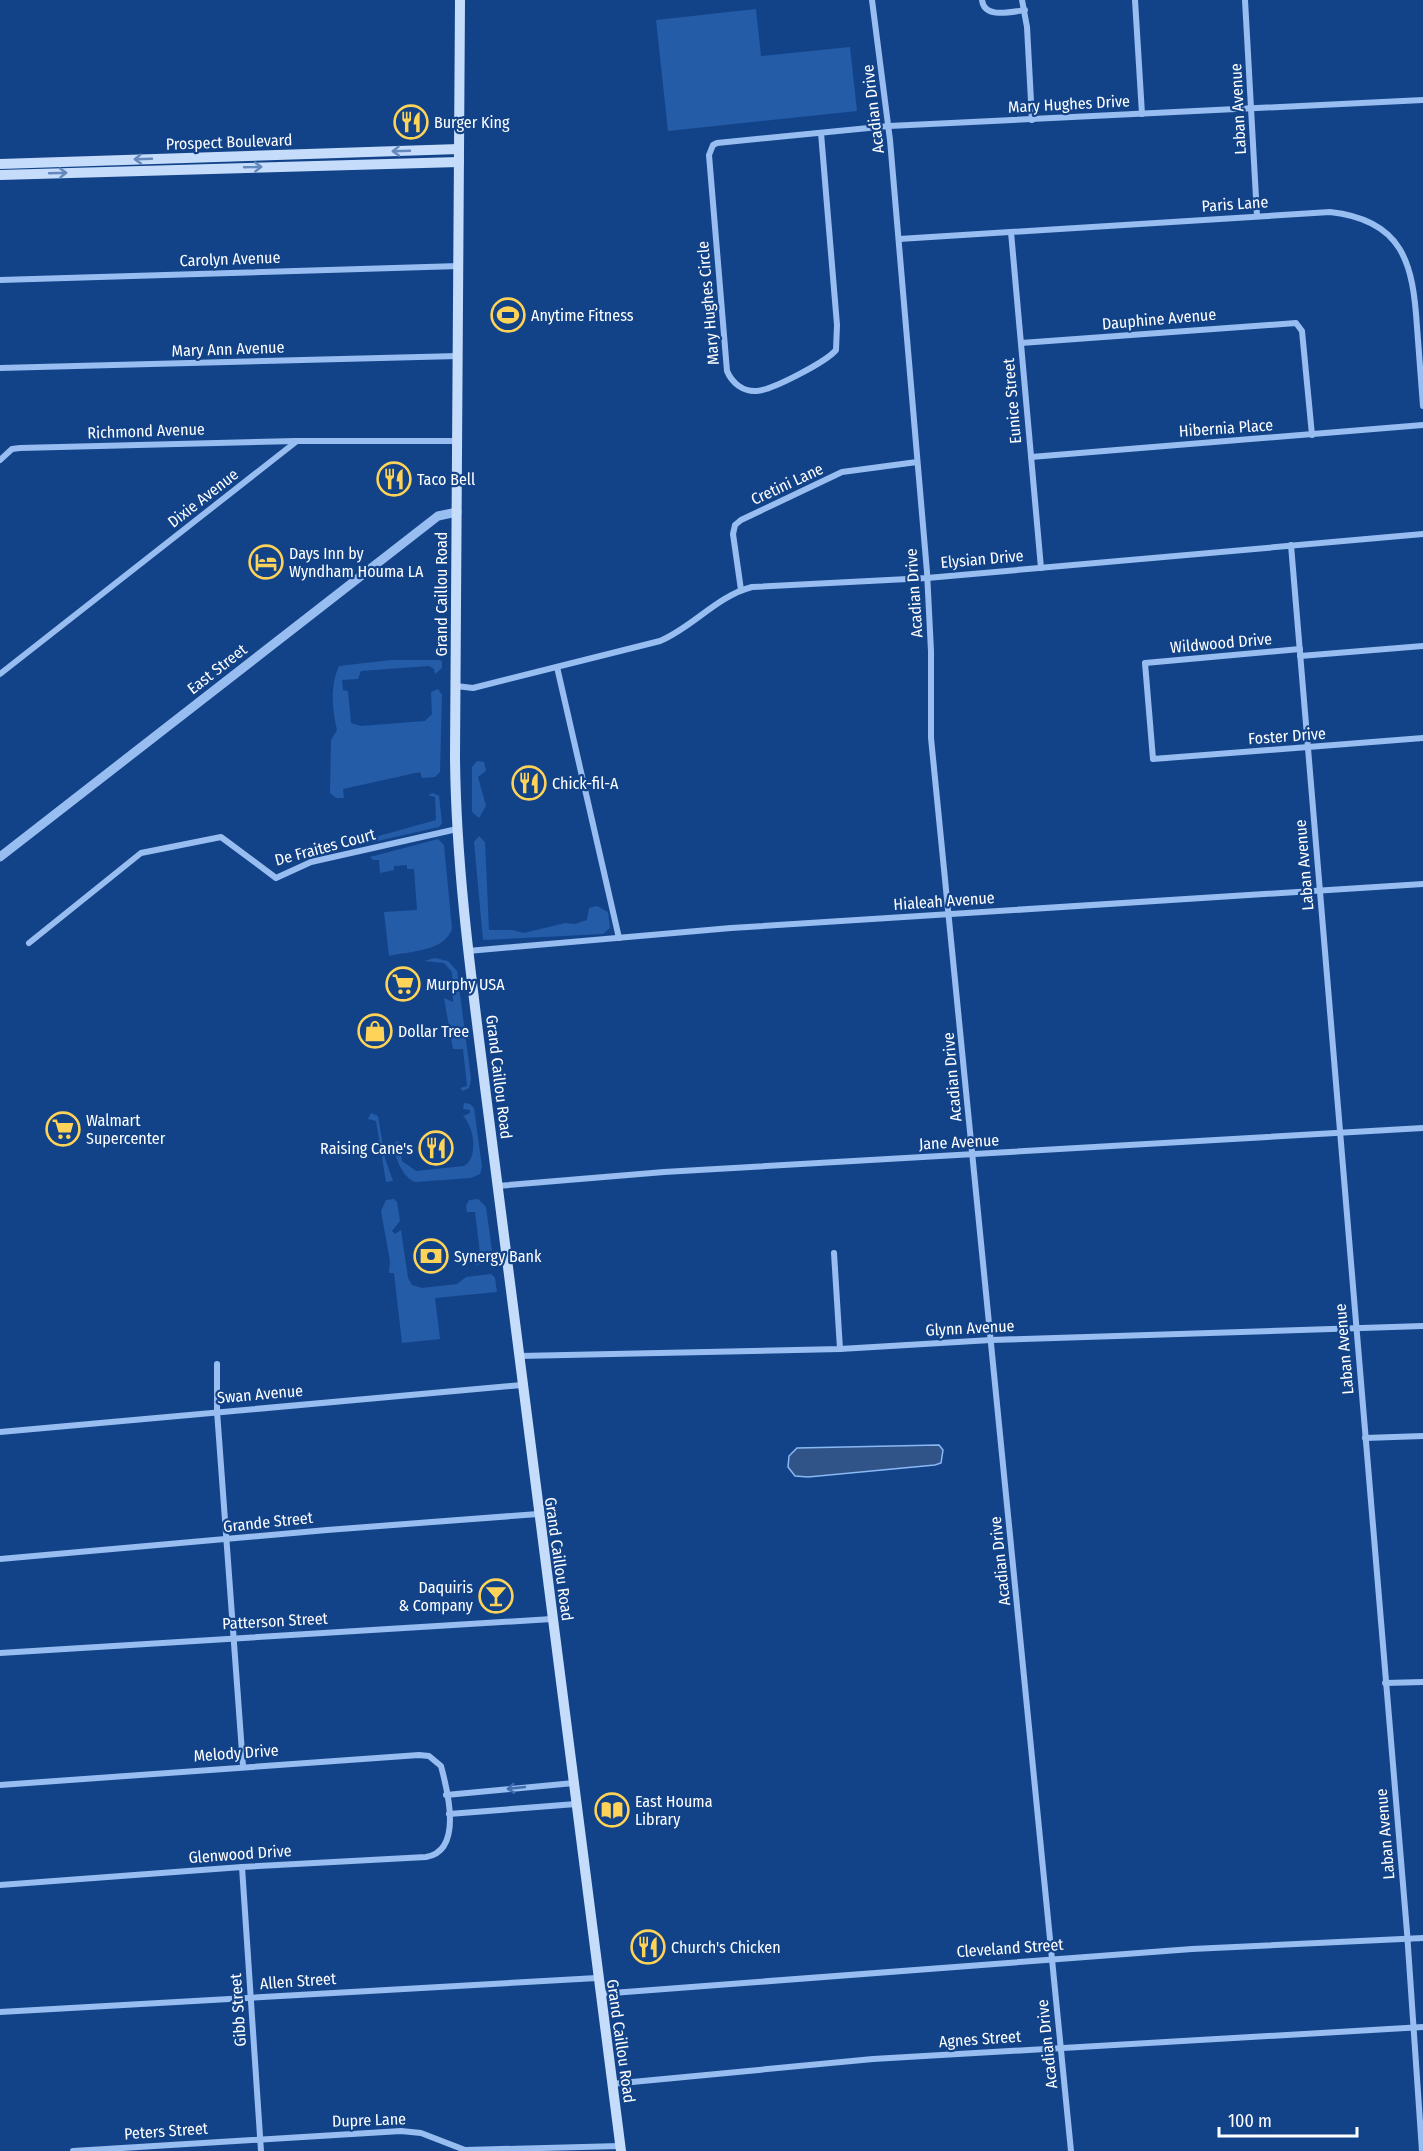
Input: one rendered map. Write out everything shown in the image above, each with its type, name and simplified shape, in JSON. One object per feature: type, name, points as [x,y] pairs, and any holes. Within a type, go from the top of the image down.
[{"type":"main road","name":"Grand Caillou Road","points":[[460,0],[457,829],[468,951],[497,1186],[620,2149]]},
{"type":"main road","name":"Prospect Boulevard","points":[[0,164],[459,149]]},
{"type":"main road","name":"Prospect Boulevard","points":[[0,175],[459,162]]},
{"type":"street","name":"Acadian Drive","points":[[872,0],[889,126],[927,578],[931,651],[931,738],[1071,2151]]},
{"type":"street","points":[[982,0],[985,8],[990,12],[1025,10]]},
{"type":"street","points":[[1022,0],[1025,10],[1032,120]]},
{"type":"street","points":[[1135,0],[1142,114]]},
{"type":"street","name":"Laban Avenue","points":[[1245,0],[1257,216]]},
{"type":"street","name":"Mary Hughes Drive","points":[[717,143],[889,126],[1423,100]]},
{"type":"street","name":"Mary Hughes Circle","points":[[717,143],[710,148],[709,155],[728,371],[736,384],[756,391],[822,363],[836,350],[837,325],[821,133]]},
{"type":"street","name":"Paris Lane","points":[[899,239],[1257,216],[1330,212],[1349,214],[1371,222],[1384,231],[1400,249],[1413,276],[1423,406]]},
{"type":"street","name":"Eunice Street","points":[[1011,232],[1041,568]]},
{"type":"street","name":"Carolyn Avenue","points":[[0,280],[460,266]]},
{"type":"street","name":"Dauphine Avenue","points":[[1021,343],[1289,322],[1298,325],[1302,331],[1312,435]]},
{"type":"street","name":"Mary Ann Avenue","points":[[0,368],[458,356]]},
{"type":"street","name":"Hibernia Place","points":[[1031,457],[1423,425]]},
{"type":"street","points":[[297,441],[458,441]]},
{"type":"street","name":"Richmond Avenue","points":[[0,460],[12,449],[20,448],[297,441]]},
{"type":"street","name":"Dixie Avenue","points":[[0,674],[297,441]]},
{"type":"street","name":"Cretini Lane","points":[[741,590],[734,534],[735,525],[741,520],[842,472],[916,462]]},
{"type":"street","name":"East Street","points":[[0,857],[438,516],[457,512]]},
{"type":"street","name":"Elysian Drive","points":[[456,686],[473,688],[669,637],[741,590],[760,586],[927,578],[1423,534]]},
{"type":"street","name":"Laban Avenue","points":[[1291,545],[1407,1939],[1422,2151]]},
{"type":"street","name":"Wildwood Drive","points":[[1152,759],[1145,663],[1423,646]]},
{"type":"street","points":[[557,667],[619,938]]},
{"type":"street","name":"Foster Drive","points":[[1152,759],[1423,738]]},
{"type":"street","name":"De Fraites Court","points":[[29,943],[141,853],[220,837],[276,878],[311,862],[457,829]]},
{"type":"street","name":"Hialeah Avenue","points":[[468,951],[948,914],[1423,884]]},
{"type":"street","name":"Jane Avenue","points":[[497,1186],[664,1172],[1423,1128]]},
{"type":"street","points":[[834,1253],[840,1349]]},
{"type":"street","name":"Glynn Avenue","points":[[519,1356],[840,1349],[991,1340],[1423,1326]]},
{"type":"street","points":[[217,1364],[218,1411],[229,1540],[243,1766]]},
{"type":"street","name":"Swan Avenue","points":[[0,1432],[522,1385]]},
{"type":"street","points":[[1365,1438],[1423,1436]]},
{"type":"street","name":"Grande Street","points":[[0,1559],[538,1514]]},
{"type":"street","name":"Patterson Street","points":[[0,1653],[552,1619]]},
{"type":"street","points":[[1386,1683],[1423,1682]]},
{"type":"street","name":"Melody Drive","points":[[0,1785],[243,1766],[429,1756],[441,1766],[448,1814]]},
{"type":"street","points":[[446,1795],[574,1783]]},
{"type":"street","points":[[448,1814],[576,1804]]},
{"type":"street","name":"Glenwood Drive","points":[[0,1886],[242,1867],[434,1856],[445,1847],[448,1840],[448,1814]]},
{"type":"street","name":"Gibb Street","points":[[242,1867],[261,2151]]},
{"type":"street","name":"Cleveland Street","points":[[599,1994],[1052,1959],[1423,1938]]},
{"type":"street","name":"Allen Street","points":[[0,2012],[597,1978]]},
{"type":"street","name":"Agnes Street","points":[[611,2084],[825,2062],[1423,2027]]},
{"type":"street","name":"Dupre Lane","points":[[260,2139],[401,2131],[421,2133],[465,2150],[620,2149]]},
{"type":"street","name":"Peters Street","points":[[72,2151],[260,2139]]},
{"type":"shaded area","points":[[756,9],[761,56],[850,47],[857,111],[668,131],[656,20]]},
{"type":"shaded area","points":[[391,660],[439,660],[442,661],[442,668],[435,674],[434,669],[429,666],[361,671],[358,679],[342,680],[343,690],[348,691],[351,723],[361,726],[425,721],[432,714],[431,692],[438,689],[442,695],[440,772],[435,777],[422,778],[420,772],[343,789],[344,798],[336,798],[330,793],[331,740],[337,730],[333,698],[334,681],[339,666]]},
{"type":"shaded area","points":[[477,761],[484,762],[486,771],[478,777],[486,806],[479,818],[472,812],[472,767]]},
{"type":"shaded area","points":[[433,793],[439,796],[442,823],[439,827],[373,842],[368,839],[436,820],[435,797],[428,795]]},
{"type":"shaded area","points":[[479,836],[485,842],[489,930],[513,930],[524,933],[565,923],[575,924],[587,920],[589,908],[597,906],[608,912],[610,928],[603,934],[483,940],[474,842]]},
{"type":"shaded area","points":[[438,839],[444,845],[452,929],[448,937],[434,946],[389,956],[384,912],[417,910],[414,869],[407,869],[407,865],[394,866],[394,870],[380,873],[379,860],[373,860],[370,857]]},
{"type":"shaded area","points":[[435,958],[448,961],[457,971],[471,1079],[469,1088],[463,1091],[460,1088],[467,1086],[463,1049],[453,1049],[444,998],[453,1002],[452,972],[444,963],[424,961]]},
{"type":"shaded area","points":[[464,1103],[474,1108],[482,1167],[480,1174],[471,1178],[415,1182],[411,1180],[402,1170],[397,1158],[396,1141],[399,1142],[402,1161],[416,1171],[464,1166],[469,1162],[473,1142],[470,1127],[463,1116],[470,1113],[470,1110],[463,1109]]},
{"type":"shaded area","points":[[371,1113],[378,1116],[385,1158],[393,1181],[386,1182],[376,1121],[368,1119]]},
{"type":"shaded area","points":[[394,1199],[397,1202],[400,1221],[392,1231],[395,1234],[401,1230],[408,1278],[412,1285],[422,1288],[457,1284],[466,1277],[491,1274],[495,1278],[497,1292],[435,1298],[440,1339],[402,1343],[394,1273],[389,1273],[390,1261],[381,1211],[386,1200]]},
{"type":"shaded area","points":[[478,1199],[486,1207],[493,1258],[491,1262],[476,1265],[474,1262],[481,1262],[475,1212],[467,1212],[466,1206],[469,1200]]},
{"type":"shaded area","points":[[939,1445],[943,1450],[941,1463],[935,1465],[808,1477],[795,1476],[788,1467],[789,1456],[797,1448]]},
{"type":"place","name":"Burger King","points":[[411,122]]},
{"type":"place","name":"Anytime Fitness","points":[[508,315]]},
{"type":"place","name":"Taco Bell","points":[[394,479]]},
{"type":"place","name":"Days Inn by Wyndham Houma LA","points":[[266,562]]},
{"type":"place","name":"Chick-fil-A","points":[[529,783]]},
{"type":"place","name":"Murphy USA","points":[[403,984]]},
{"type":"place","name":"Dollar Tree","points":[[375,1031]]},
{"type":"place","name":"Walmart Supercenter","points":[[63,1129]]},
{"type":"place","name":"Raising Cane's","points":[[436,1148]]},
{"type":"place","name":"Synergy Bank","points":[[431,1256]]},
{"type":"place","name":"Daquiris & Company","points":[[496,1596]]},
{"type":"place","name":"East Houma Library","points":[[612,1810]]},
{"type":"place","name":"Church's Chicken","points":[[648,1947]]}]
